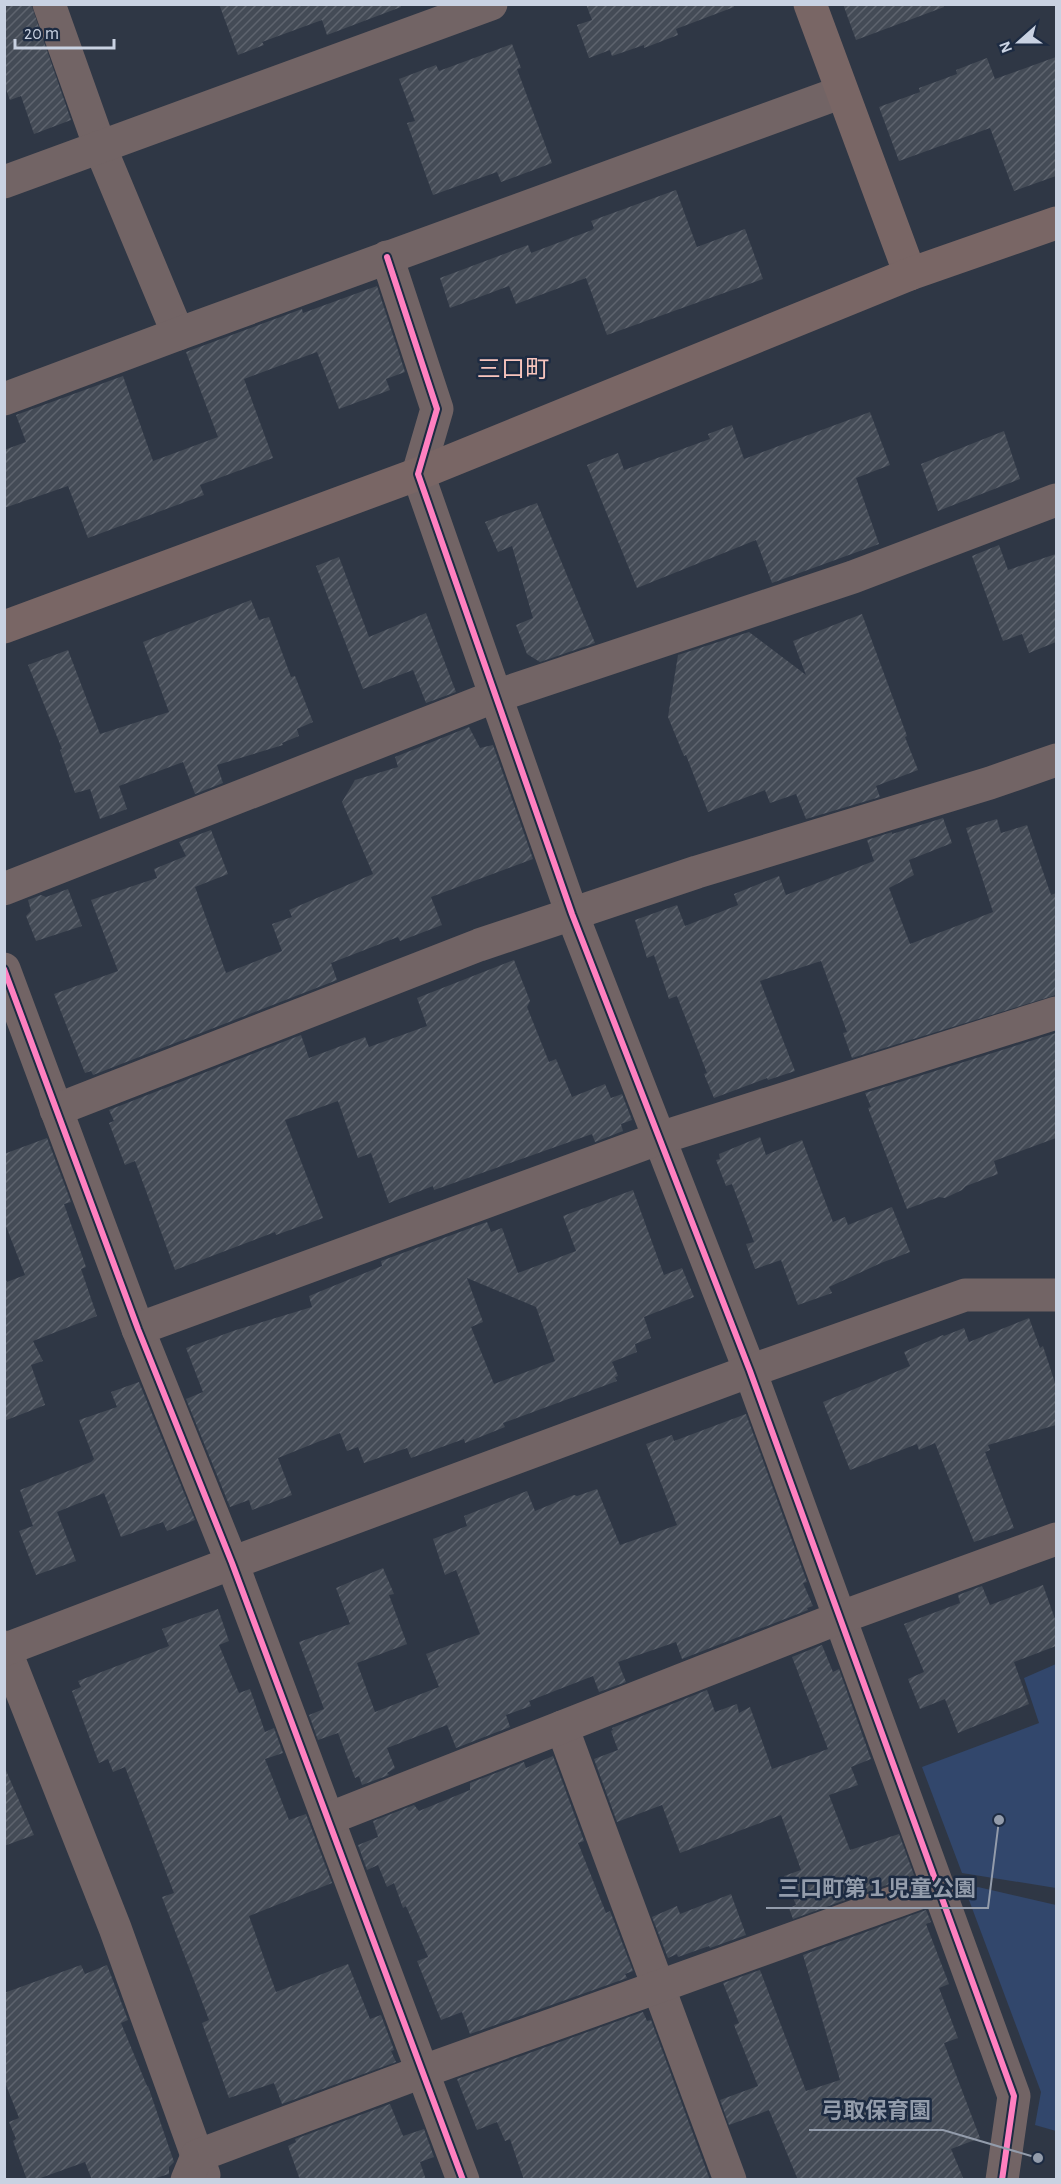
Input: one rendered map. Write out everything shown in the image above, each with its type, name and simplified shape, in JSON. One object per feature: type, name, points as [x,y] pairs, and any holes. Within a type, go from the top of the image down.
[{"type":"street","points":[[49,4],[100,147],[178,334]]},
{"type":"street","points":[[4,182],[491,4]]},
{"type":"street","points":[[810,4],[910,274]]},
{"type":"street","points":[[4,399],[842,92]]},
{"type":"street","points":[[4,627],[418,474],[910,274],[1056,223]]},
{"type":"street","points":[[387,258],[437,409],[418,474],[572,914],[750,1371],[1014,2096],[1002,2180]]},
{"type":"street","points":[[4,889],[496,696],[853,577],[1056,500]]},
{"type":"street","points":[[56,1110],[479,945],[697,872],[990,783],[1056,760]]},
{"type":"street","points":[[4,969],[138,1329],[232,1563],[463,2180]]},
{"type":"street","points":[[138,1329],[660,1138],[1056,1013]]},
{"type":"street","points":[[936,1887],[423,2071],[197,2172],[115,1928],[5,1649],[750,1371],[965,1295],[1056,1295]]},
{"type":"street","points":[[328,1819],[839,1618],[1056,1539]]},
{"type":"street","points":[[562,1727],[729,2180]]},
{"type":"shaded area","points":[[1056,1664],[1056,1888],[962,1873],[922,1767],[1039,1723],[1024,1678]]},
{"type":"shaded area","points":[[978,1887],[1056,1905],[1056,2131],[1035,2125],[1041,2092],[966,1892]]},
{"type":"building","points":[[4,4],[31,4],[71,120],[34,134],[21,96],[10,100],[4,84]]},
{"type":"building","points":[[219,4],[401,4],[401,7],[327,35],[322,20],[262,42],[264,45],[238,55]]},
{"type":"building","points":[[586,4],[734,4],[734,7],[676,29],[678,35],[644,48],[644,45],[612,56],[610,50],[589,58],[577,25],[592,20]]},
{"type":"building","points":[[843,4],[943,4],[944,7],[856,40]]},
{"type":"building","points":[[512,44],[521,68],[517,69],[552,163],[501,182],[497,172],[433,195],[407,123],[415,121],[399,79],[436,65],[439,71]]},
{"type":"building","points":[[1056,57],[1056,176],[1014,191],[990,128],[899,161],[879,107],[920,92],[919,88],[957,74],[956,70],[987,58],[995,79]]},
{"type":"building","points":[[676,190],[697,247],[745,229],[763,279],[607,335],[586,278],[516,304],[509,286],[450,308],[440,278],[528,245],[531,253],[592,230],[594,228],[591,221]]},
{"type":"building","points":[[377,286],[405,372],[386,379],[390,390],[339,409],[317,352],[244,379],[273,458],[200,485],[204,495],[88,538],[68,486],[4,508],[4,450],[26,442],[16,415],[123,376],[153,461],[218,437],[186,352],[302,309],[303,313]]},
{"type":"building","points":[[870,412],[890,465],[856,478],[879,544],[772,583],[756,540],[637,588],[587,465],[618,453],[624,470],[710,439],[708,434],[732,425],[744,459]]},
{"type":"building","points":[[1004,431],[1020,479],[938,511],[921,464]]},
{"type":"building","points":[[537,503],[595,643],[540,662],[527,654],[516,625],[533,618],[512,546],[498,552],[485,522]]},
{"type":"building","points":[[999,545],[1008,570],[1056,554],[1056,642],[1029,653],[1022,634],[1003,641],[972,556]]},
{"type":"building","points":[[339,557],[369,637],[426,613],[456,692],[426,703],[413,670],[363,689],[316,566]]},
{"type":"building","points":[[251,600],[259,620],[269,617],[291,677],[295,676],[313,722],[297,729],[299,736],[282,743],[283,745],[217,765],[223,783],[195,794],[183,762],[119,786],[127,809],[100,819],[90,789],[75,793],[60,750],[62,749],[28,665],[68,650],[100,734],[169,712],[143,642]]},
{"type":"building","points":[[862,614],[918,770],[876,786],[880,797],[806,819],[796,794],[770,803],[765,790],[708,812],[686,755],[684,756],[668,717],[678,655],[749,632],[806,675],[793,641]]},
{"type":"building","points":[[469,727],[480,748],[493,745],[533,859],[431,897],[442,925],[400,941],[398,937],[331,963],[337,980],[93,1075],[91,1071],[85,1073],[54,994],[118,971],[91,900],[157,878],[154,869],[186,856],[179,842],[211,830],[228,874],[195,887],[226,973],[282,951],[272,924],[292,917],[289,910],[373,874],[342,802],[355,780],[398,767],[395,757]]},
{"type":"building","points":[[943,818],[952,843],[909,860],[914,875],[889,888],[910,944],[993,912],[966,828],[997,819],[1001,833],[1027,825],[1051,895],[1056,893],[1056,995],[852,1058],[843,1033],[847,1032],[821,961],[760,981],[795,1071],[768,1080],[767,1078],[714,1098],[704,1074],[707,1073],[677,996],[669,999],[654,955],[647,958],[635,920],[677,905],[685,926],[738,905],[734,894],[779,876],[786,895],[874,861],[867,840]]},
{"type":"building","points":[[68,889],[82,926],[36,941],[26,916],[31,911],[28,900],[41,895],[46,897]]},
{"type":"building","points":[[514,960],[530,1001],[527,1007],[549,1062],[556,1059],[572,1097],[605,1084],[611,1098],[622,1094],[632,1120],[621,1124],[623,1131],[595,1142],[592,1134],[434,1190],[433,1186],[389,1203],[371,1153],[358,1158],[338,1101],[285,1120],[323,1218],[276,1235],[275,1232],[175,1270],[135,1161],[125,1165],[109,1123],[114,1121],[109,1110],[301,1035],[309,1058],[365,1037],[369,1047],[427,1026],[417,998]]},
{"type":"building","points":[[1056,1033],[1056,1138],[994,1161],[998,1174],[966,1186],[945,1198],[939,1197],[907,1209],[868,1108],[871,1107],[865,1093]]},
{"type":"building","points":[[760,1137],[766,1155],[802,1140],[833,1222],[845,1217],[848,1225],[892,1207],[910,1252],[829,1287],[832,1293],[798,1305],[781,1260],[755,1269],[746,1244],[754,1242],[732,1184],[726,1186],[716,1160],[720,1159],[719,1154]]},
{"type":"building","points":[[47,1138],[71,1202],[64,1204],[86,1267],[81,1269],[97,1316],[33,1341],[43,1361],[31,1365],[45,1405],[4,1421],[4,1276],[7,1282],[25,1275],[4,1221],[4,1154]]},
{"type":"building","points":[[633,1190],[664,1275],[682,1268],[694,1297],[644,1317],[651,1338],[635,1344],[637,1352],[612,1362],[618,1376],[615,1377],[617,1381],[503,1423],[505,1427],[465,1443],[464,1439],[411,1458],[407,1448],[364,1463],[358,1447],[347,1451],[340,1433],[278,1458],[292,1495],[252,1510],[249,1500],[230,1507],[186,1399],[203,1392],[186,1348],[312,1307],[309,1296],[382,1266],[381,1261],[487,1222],[491,1232],[502,1228],[518,1273],[576,1251],[563,1216]],"holes":[[[467,1278],[536,1307],[555,1361],[494,1384],[471,1327],[483,1322]]]},
{"type":"building","points":[[1029,1318],[1040,1348],[1043,1346],[1056,1386],[1056,1425],[988,1445],[990,1450],[985,1452],[1014,1528],[974,1542],[935,1443],[919,1450],[917,1444],[850,1470],[823,1402],[910,1366],[904,1352],[943,1335],[964,1328],[969,1342]]},
{"type":"building","points":[[139,1382],[195,1520],[167,1531],[163,1522],[121,1537],[104,1493],[57,1512],[76,1561],[36,1575],[19,1531],[33,1526],[20,1490],[91,1462],[94,1459],[79,1420],[117,1407],[111,1392]]},
{"type":"building","points":[[746,1414],[807,1582],[803,1583],[813,1606],[807,1608],[808,1610],[682,1659],[676,1642],[618,1662],[626,1682],[599,1692],[593,1676],[529,1701],[531,1706],[506,1715],[510,1727],[456,1748],[447,1725],[387,1748],[395,1768],[387,1773],[389,1775],[362,1785],[359,1776],[355,1778],[338,1733],[318,1740],[309,1715],[324,1709],[299,1642],[350,1624],[336,1588],[383,1568],[394,1594],[389,1595],[407,1644],[357,1663],[375,1712],[439,1687],[426,1654],[480,1634],[456,1570],[445,1575],[433,1539],[467,1526],[464,1516],[527,1491],[535,1511],[574,1495],[597,1489],[620,1545],[677,1525],[646,1444],[672,1435],[674,1441]]},
{"type":"building","points":[[1043,1585],[1056,1622],[1056,1646],[1014,1662],[1029,1704],[958,1733],[945,1699],[920,1709],[908,1679],[924,1672],[904,1624],[960,1603],[958,1595],[982,1586],[990,1605]]},
{"type":"building","points":[[218,1609],[229,1641],[219,1645],[239,1693],[250,1689],[265,1732],[274,1728],[283,1753],[265,1759],[289,1820],[306,1814],[332,1883],[249,1916],[276,1992],[348,1964],[370,2019],[381,2015],[396,2062],[282,2104],[274,2083],[229,2098],[202,2023],[209,2020],[162,1897],[174,1893],[125,1767],[113,1772],[108,1759],[99,1763],[72,1691],[81,1687],[78,1681],[169,1646],[162,1629]]},
{"type":"building","points":[[822,1645],[833,1672],[839,1669],[871,1759],[851,1767],[858,1785],[829,1795],[850,1850],[899,1834],[914,1875],[793,1919],[789,1908],[796,1905],[784,1876],[801,1870],[781,1815],[680,1853],[662,1805],[617,1822],[594,1759],[618,1750],[612,1728],[707,1690],[715,1712],[737,1704],[739,1713],[750,1707],[772,1769],[828,1749],[792,1657]]},
{"type":"building","points":[[553,1756],[584,1841],[578,1843],[606,1913],[610,1911],[633,1971],[625,1974],[627,1978],[470,2034],[462,2012],[441,2020],[417,1961],[428,1957],[406,1906],[403,1908],[394,1883],[387,1887],[378,1865],[367,1870],[358,1845],[378,1837],[373,1821],[414,1805],[419,1811],[470,1790],[470,1783],[524,1762],[526,1768]]},
{"type":"building","points":[[4,1766],[34,1835],[4,1846]]},
{"type":"building","points":[[731,1894],[746,1935],[710,1948],[709,1946],[678,1957],[677,1954],[668,1958],[652,1917],[677,1906],[680,1914]]},
{"type":"building","points":[[926,1910],[931,1922],[926,1924],[949,1984],[939,1988],[958,2038],[944,2043],[980,2138],[951,2149],[964,2180],[798,2180],[769,2110],[729,2125],[720,2100],[758,2086],[734,2025],[739,2023],[723,1983],[760,1970],[806,2091],[840,2080],[803,1955]]},
{"type":"building","points":[[81,1965],[85,1974],[107,1965],[128,2020],[121,2023],[148,2086],[174,2162],[169,2167],[169,2174],[149,2180],[92,2180],[85,2162],[35,2180],[27,2180],[13,2141],[16,2139],[9,2122],[19,2118],[4,2080],[4,1993]]},
{"type":"building","points":[[643,2012],[647,2021],[651,2020],[710,2180],[524,2180],[510,2139],[505,2141],[497,2122],[477,2130],[457,2079]]},
{"type":"building","points":[[390,2104],[403,2136],[424,2129],[434,2157],[420,2162],[426,2180],[300,2180],[288,2146],[296,2142],[295,2139]]},
{"type":"cycle path","points":[[387,257],[437,409],[418,474],[572,914],[750,1371],[1014,2096],[1002,2180]]},
{"type":"cycle path","points":[[4,969],[138,1329],[232,1563],[463,2180]]},
{"type":"place","name":"三口町第１児童公園","points":[[999,1820]]},
{"type":"place","name":"弓取保育園","points":[[1038,2158]]},
{"type":"district","name":"三口町","points":[[513,369]]}]
